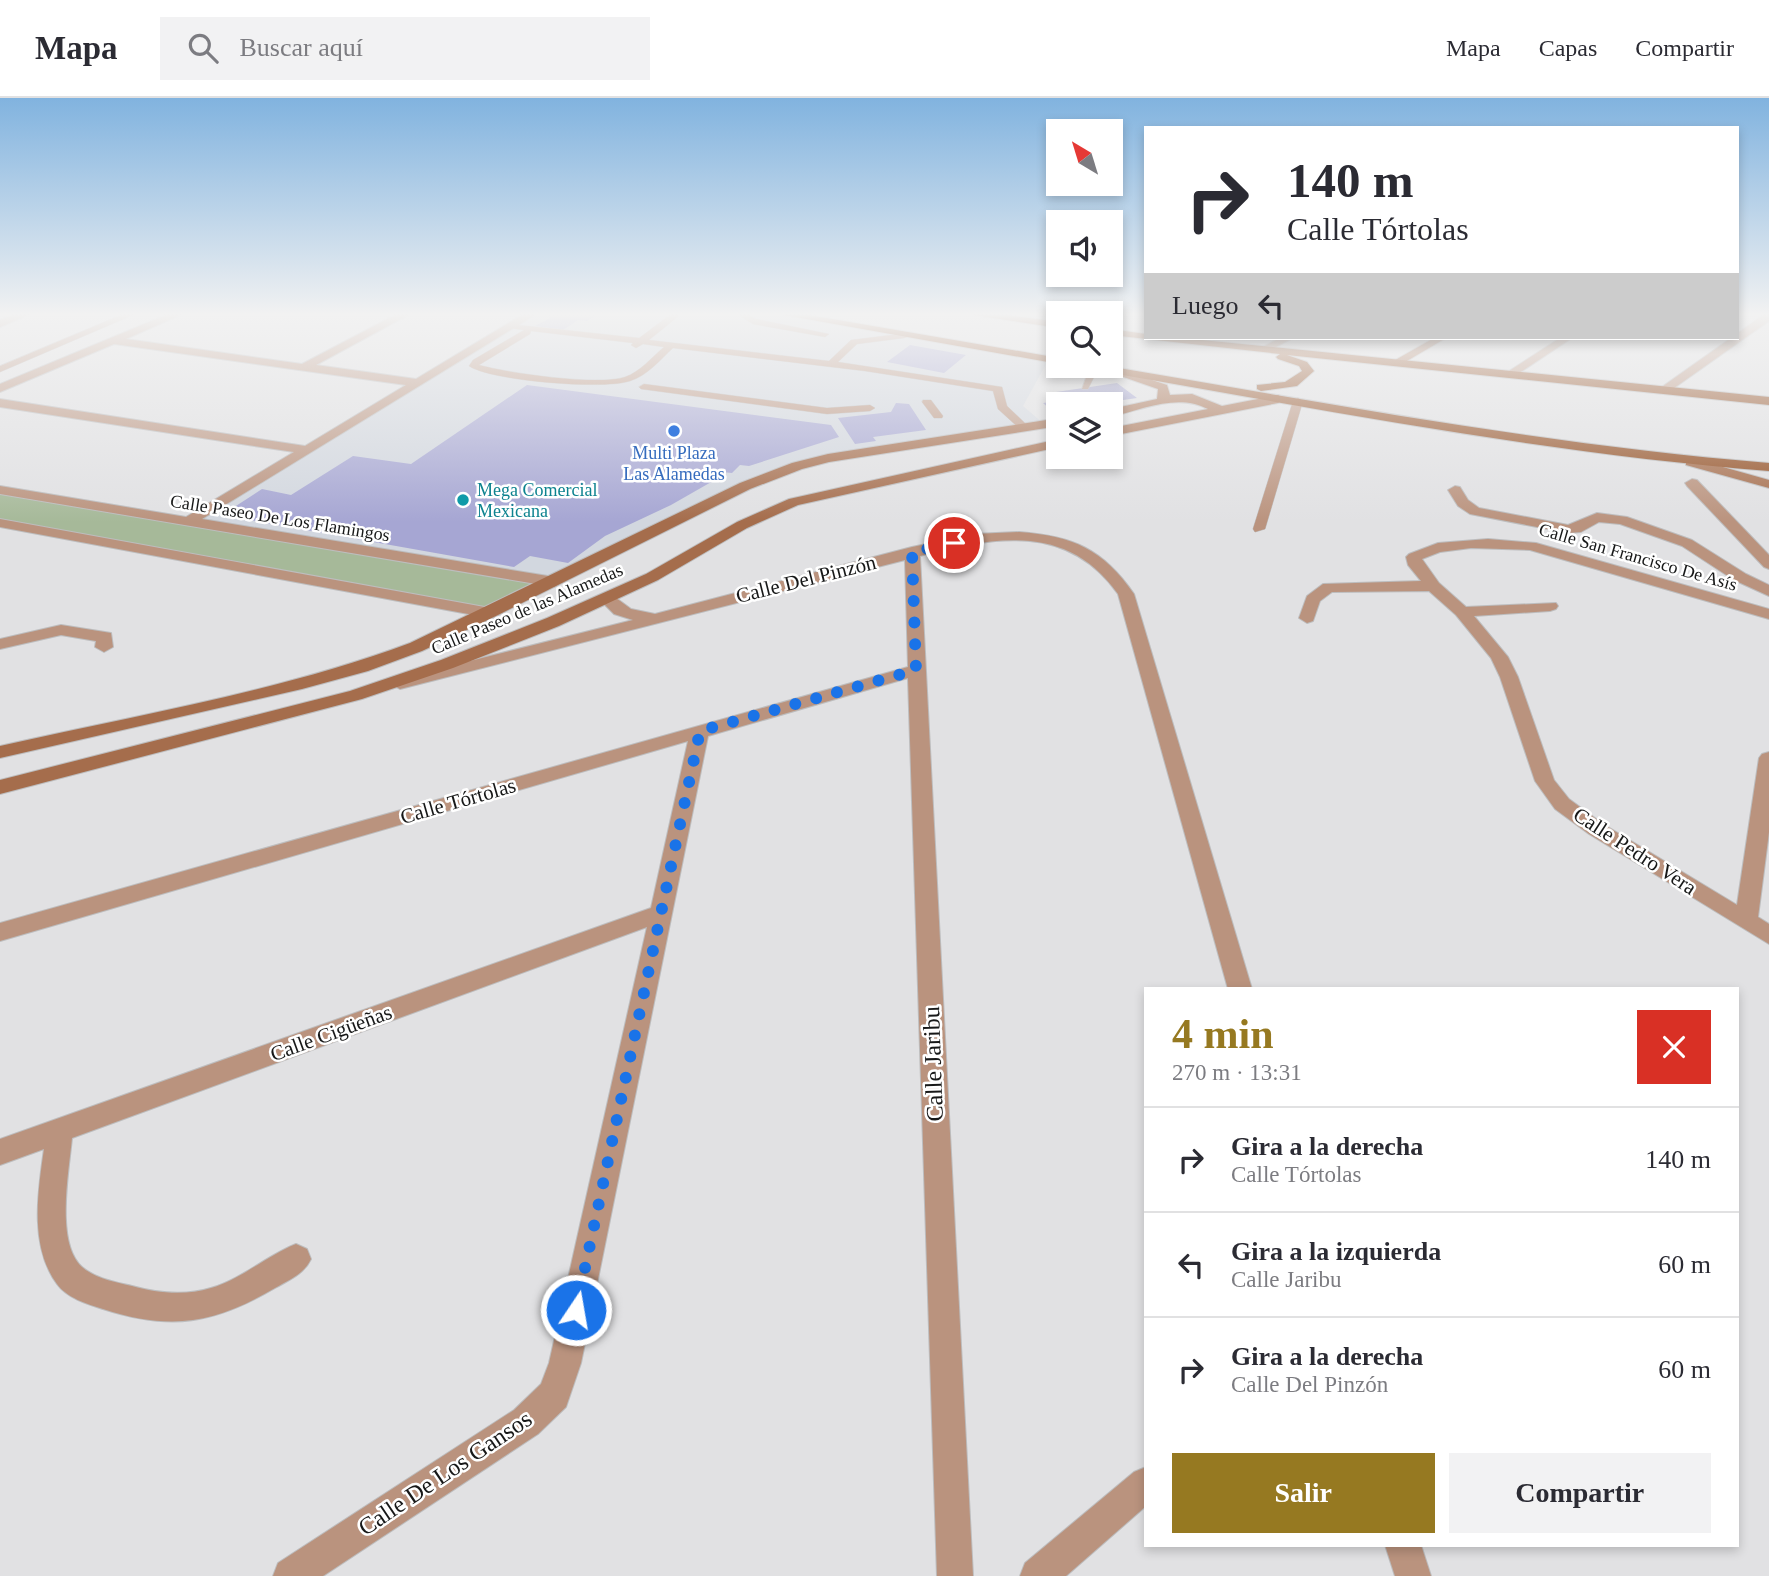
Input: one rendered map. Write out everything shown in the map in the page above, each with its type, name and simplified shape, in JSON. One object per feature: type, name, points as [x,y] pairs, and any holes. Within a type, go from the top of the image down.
[{"type":"main road","points":[[1193,384],[1575,448],[1691,462],[1769,467]]},
{"type":"main road","points":[[1238,384],[1257,387],[1292,384]]},
{"type":"main road","points":[[1596,384],[1769,401]]},
{"type":"street","points":[[187,522],[417,384]]},
{"type":"street","points":[[1154,384],[1163,387],[1165,394],[1162,401]]},
{"type":"street","points":[[1664,391],[1674,384]]},
{"type":"street","points":[[1123,407],[1188,396],[1207,401],[1219,410]]},
{"type":"street","points":[[1123,430],[1278,399]]},
{"type":"street","points":[[0,403],[308,450]]},
{"type":"street","name":"Calle Paseo de las Alamedas","points":[[0,752],[302,684],[416,648],[745,486],[797,466],[828,458],[1046,424]]},
{"type":"street","points":[[987,433],[969,443],[968,448],[986,454],[1003,455]]},
{"type":"street","name":"Calle Paseo de las Alamedas","points":[[0,788],[356,695],[482,651],[606,598],[678,563],[742,525],[794,502],[1046,446]]},
{"type":"street","points":[[1691,462],[1769,484]]},
{"type":"street","name":"Calle San Francisco De Asís","points":[[1692,484],[1769,564]]},
{"type":"street","name":"Calle Paseo De Los Flamingos","points":[[0,490],[554,582]]},
{"type":"street","points":[[1455,490],[1464,503],[1475,511],[1558,528],[1576,528],[1597,517],[1622,520],[1687,543],[1740,577],[1769,591]]},
{"type":"street","points":[[0,523],[490,613]]},
{"type":"street","name":"Calle Del Pinzón","points":[[356,695],[974,538],[1035,536],[1068,544],[1094,557],[1115,574],[1126,594],[1239,987]]},
{"type":"street","name":"Calle San Francisco De Asís","points":[[1414,557],[1422,551],[1436,548],[1511,543],[1531,546],[1679,591],[1769,614]]},
{"type":"street","name":"Calle Jaribu","points":[[912,552],[955,1576]]},
{"type":"street","name":"Calle Pedro Vera","points":[[1414,557],[1416,565],[1433,586],[1462,612],[1499,657],[1509,677],[1545,781],[1562,804],[1596,829],[1769,935]]},
{"type":"street","points":[[1307,618],[1310,601],[1318,592],[1329,587],[1433,586]]},
{"type":"street","points":[[606,598],[629,615],[671,613]]},
{"type":"street","points":[[1462,612],[1550,606]]},
{"type":"street","points":[[1,645],[61,630],[105,637],[104,647]]},
{"type":"street","name":"Calle Tórtolas","points":[[0,932],[916,670]]},
{"type":"street","name":"Calle De Los Gansos","points":[[292,1576],[526,1422],[554,1395],[565,1363],[700,731]]},
{"type":"street","points":[[1746,921],[1769,758]]},
{"type":"street","name":"Calle Cigüeñas","points":[[0,1152],[661,914]]},
{"type":"street","points":[[59,1132],[52,1217],[55,1244],[64,1271],[84,1288],[141,1305],[175,1309],[210,1306],[296,1259]]},
{"type":"street","points":[[1038,1576],[1144,1486]]},
{"type":"street","points":[[1404,1547],[1413,1576]]},
{"type":"lane","points":[[962,384],[999,390],[997,394],[1002,400],[1003,408],[1031,426]]},
{"type":"lane","points":[[644,387],[827,411],[870,408]]},
{"type":"lane","points":[[926,401],[938,416]]},
{"type":"lane","points":[[1259,529],[1298,401]]},
{"type":"shaded area","points":[[416,384],[1035,384],[1023,406],[1044,424],[797,466],[554,582],[187,522]]},
{"type":"green space","points":[[0,490],[554,582],[490,613],[0,523]]},
{"type":"building","points":[[1118,384],[1137,398],[1123,400],[1123,392],[1056,392]]},
{"type":"building","name":"Mega Comercial Mexicana","points":[[527,385],[831,425],[839,437],[749,466],[740,465],[732,473],[722,472],[713,481],[671,505],[605,536],[568,563],[530,556],[514,567],[222,515],[262,489],[291,495],[353,456],[411,464]]},
{"type":"building","points":[[896,403],[909,404],[926,430],[873,437],[876,441],[855,444],[838,418],[891,412]]},
{"type":"place","name":"Multi Plaza Las Alamedas","points":[[674,431]]},
{"type":"place","name":"Mega Comercial Mexicana","points":[[463,500]]},
{"type":"route","points":[[576,1310],[700,731],[916,670],[912,552],[954,543]]}]
